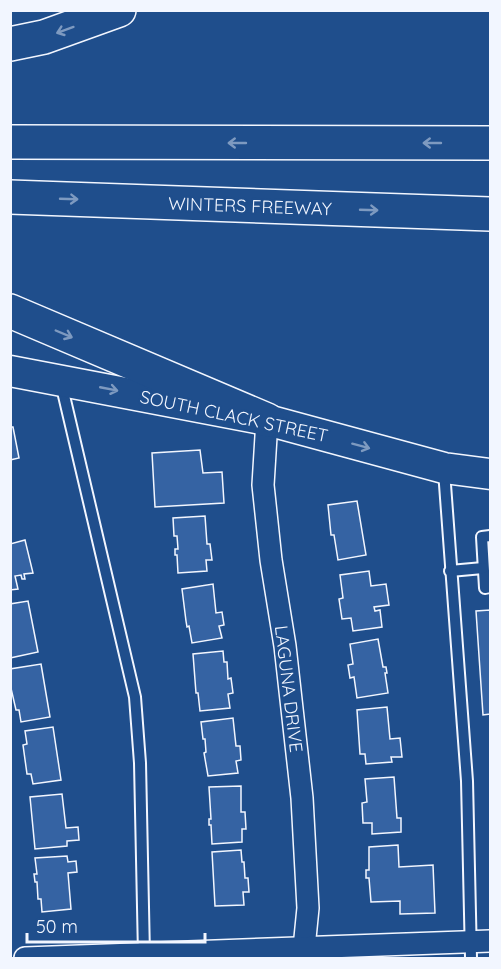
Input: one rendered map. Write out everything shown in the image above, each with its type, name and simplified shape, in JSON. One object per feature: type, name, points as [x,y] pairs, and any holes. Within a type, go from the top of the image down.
[{"type":"highway","points":[[10,44],[44,37],[119,10]]},
{"type":"highway","points":[[10,142],[490,143]]},
{"type":"highway","name":"WINTERS FREEWAY","points":[[10,197],[490,214]]},
{"type":"highway","points":[[10,311],[267,420]]},
{"type":"main road","name":"SOUTH CLACK STREET","points":[[10,371],[267,420],[444,468],[490,474]]},
{"type":"main road","points":[[444,468],[490,453]]},
{"type":"street","name":"LAGUNA DRIVE","points":[[267,420],[263,485],[271,560],[285,646],[302,798],[308,908],[303,954]]},
{"type":"street","points":[[25,958],[303,954],[478,947]]},
{"type":"lane","points":[[60,380],[135,697],[140,763],[144,956]]},
{"type":"lane","points":[[444,468],[478,947]]},
{"type":"lane","points":[[490,537],[482,537],[485,588],[490,587]]},
{"type":"lane","points":[[450,571],[483,568]]},
{"type":"building","points":[[10,427],[13,427],[19,458],[10,460]]},
{"type":"building","points":[[200,450],[203,473],[222,472],[224,503],[155,507],[152,453]]},
{"type":"building","points":[[357,501],[366,555],[338,560],[334,535],[331,535],[328,505]]},
{"type":"building","points":[[205,516],[207,544],[210,544],[212,560],[206,560],[207,571],[178,573],[177,555],[175,555],[175,549],[178,549],[177,536],[174,536],[173,518]]},
{"type":"building","points":[[25,540],[33,573],[24,574],[25,579],[22,579],[21,575],[15,576],[18,589],[10,590],[10,544]]},
{"type":"building","points":[[369,571],[371,586],[386,584],[389,605],[374,607],[375,611],[380,610],[382,627],[353,631],[351,618],[342,619],[339,599],[343,598],[340,575]]},
{"type":"building","points":[[213,584],[216,613],[222,612],[224,625],[219,626],[222,638],[192,643],[189,626],[187,627],[182,589]]},
{"type":"building","points":[[28,601],[38,652],[10,658],[10,604]]},
{"type":"building","points":[[490,610],[490,714],[483,715],[476,611]]},
{"type":"building","points":[[378,639],[383,667],[386,667],[388,693],[357,698],[354,677],[350,678],[348,665],[353,664],[350,644]]},
{"type":"building","points":[[223,651],[233,693],[228,694],[230,708],[200,711],[193,654]]},
{"type":"building","points":[[41,664],[50,717],[21,722],[10,684],[10,669]]},
{"type":"building","points":[[387,707],[390,739],[400,738],[402,757],[391,757],[392,762],[366,764],[365,754],[360,754],[357,710]]},
{"type":"building","points":[[233,718],[236,746],[240,746],[241,760],[236,761],[238,773],[208,776],[201,722]]},
{"type":"building","points":[[53,727],[61,780],[33,784],[31,774],[27,774],[23,745],[27,744],[25,731]]},
{"type":"building","points":[[394,777],[397,818],[401,818],[401,832],[372,834],[372,823],[363,823],[362,803],[367,802],[365,779]]},
{"type":"building","points":[[241,786],[241,812],[245,812],[246,829],[242,829],[242,842],[212,844],[211,825],[209,825],[209,819],[211,819],[209,787]]},
{"type":"building","points":[[62,794],[66,828],[78,827],[79,840],[67,841],[67,846],[35,849],[30,797]]},
{"type":"building","points":[[398,845],[399,867],[433,865],[435,913],[400,914],[400,901],[371,902],[369,878],[366,878],[366,870],[369,870],[369,847]]},
{"type":"building","points":[[241,850],[249,892],[243,892],[244,905],[215,906],[212,852]]},
{"type":"building","points":[[67,856],[68,862],[76,861],[77,872],[68,873],[71,909],[42,912],[41,899],[38,899],[37,882],[35,882],[34,874],[37,874],[35,858]]}]
